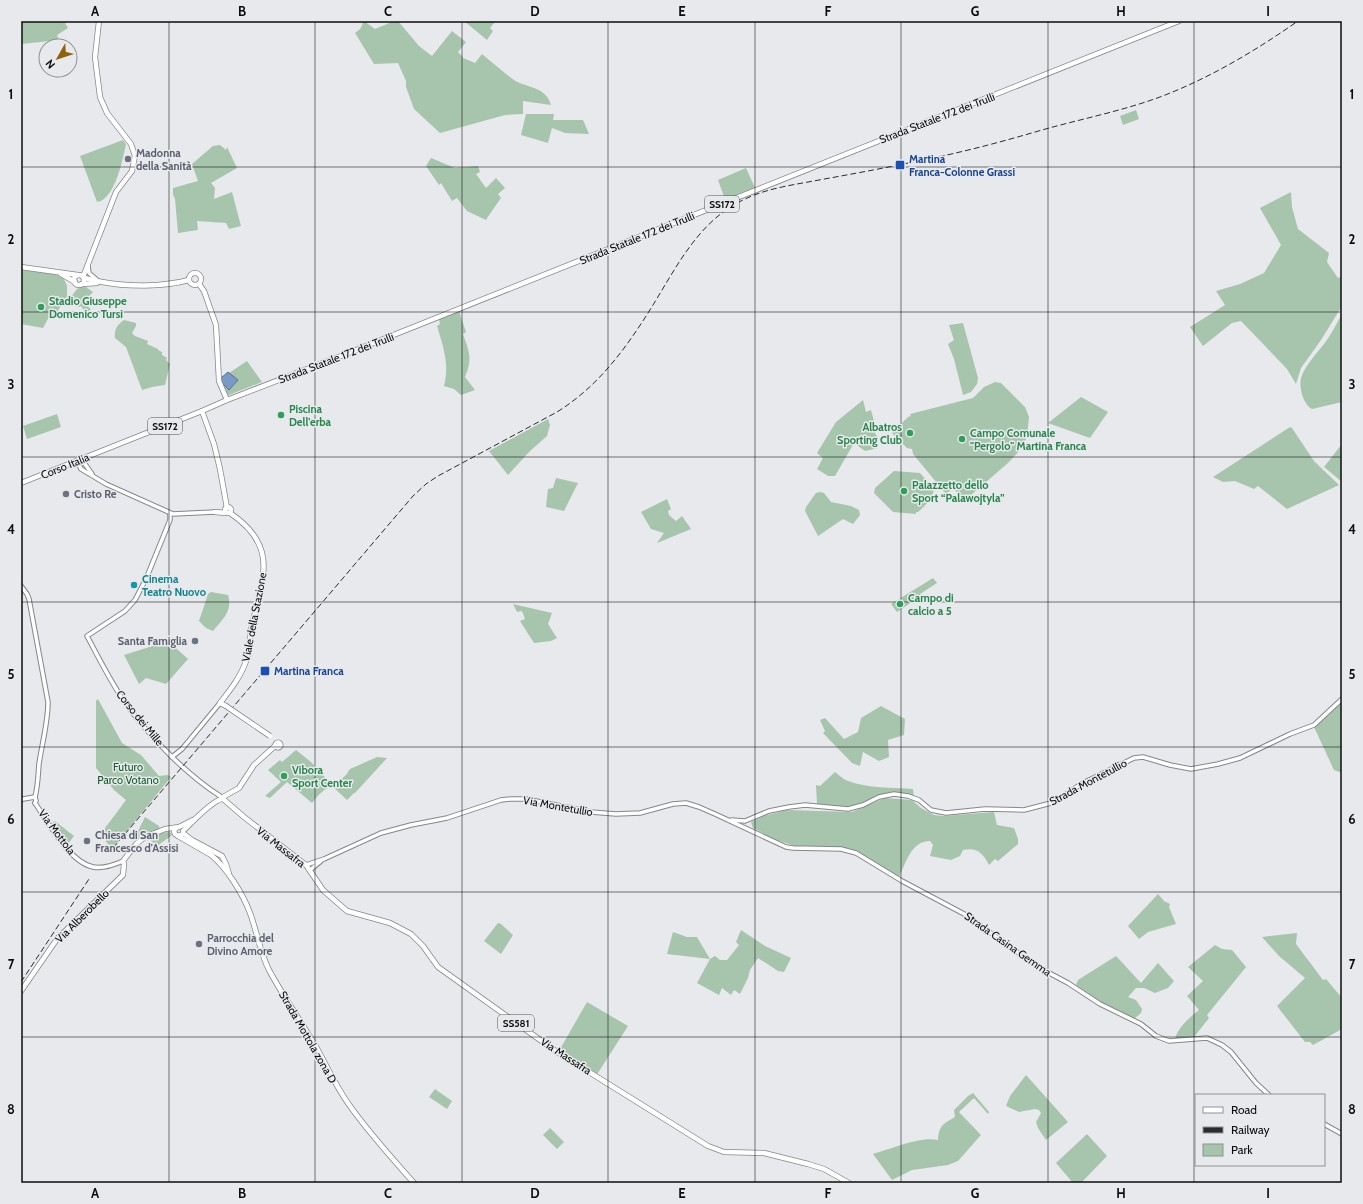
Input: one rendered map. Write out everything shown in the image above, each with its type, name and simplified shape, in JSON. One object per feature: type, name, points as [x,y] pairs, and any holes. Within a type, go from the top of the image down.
[{"type":"main road","points":[[75,282],[75,278],[81,276],[89,263],[116,192],[132,171],[135,156],[131,144],[107,113],[100,97],[95,58],[99,21]]},
{"type":"main road","name":"Strada Statale 172 dei Trulli","points":[[227,400],[339,357],[1180,21]]},
{"type":"main road","points":[[21,267],[58,272],[81,276],[101,282],[126,285],[147,285],[189,280]]},
{"type":"main road","points":[[58,272],[78,285],[101,282]]},
{"type":"main road","points":[[189,280],[191,275],[196,273],[201,277],[199,284]]},
{"type":"main road","points":[[81,276],[84,281],[82,284]]},
{"type":"main road","points":[[189,280],[192,284],[199,284]]},
{"type":"main road","points":[[199,284],[204,291],[216,324],[219,381],[227,400]]},
{"type":"main road","name":"SS172","points":[[202,411],[227,400]]},
{"type":"main road","points":[[202,411],[214,444],[227,511],[215,512]]},
{"type":"main road","name":"Corso Italia","points":[[21,483],[78,462],[202,411]]},
{"type":"main road","name":"Viale della Stazione","points":[[220,703],[239,677],[245,663],[264,571],[262,554],[257,539],[248,526],[227,511]]},
{"type":"main road","points":[[178,836],[193,820],[221,797],[239,788],[254,765],[276,745],[270,736],[220,703]]},
{"type":"main road","name":"Via Massafra","points":[[221,797],[244,817],[306,865],[323,890],[348,911],[390,923],[411,934],[423,946],[438,968],[557,1052],[708,1146],[724,1152],[764,1153],[808,1164],[824,1169],[849,1183]]},
{"type":"main road","points":[[176,829],[193,820]]},
{"type":"main road","points":[[123,861],[136,844],[145,837],[164,829],[176,829],[183,832],[192,840],[222,856],[224,860],[219,864]]},
{"type":"main road","name":"Strada Mottola zona D","points":[[176,829],[176,835],[211,855],[229,876],[244,899],[250,912],[260,949],[269,970],[316,1047],[337,1086],[350,1106],[414,1183]]},
{"type":"main road","name":"Strada Mottola zona D","points":[[224,860],[229,876]]},
{"type":"main road","name":"Via Alberobello","points":[[21,990],[57,939],[123,875],[123,861]]},
{"type":"street","points":[[89,263],[89,273],[101,282]]},
{"type":"street","points":[[83,459],[90,472],[96,478]]},
{"type":"street","points":[[78,462],[81,469],[96,478],[120,491],[170,513],[177,515],[215,512]]},
{"type":"street","points":[[170,513],[170,520]]},
{"type":"street","points":[[170,520],[177,515]]},
{"type":"street","name":"Corso dei Mille","points":[[170,520],[146,579],[135,600],[125,611],[87,636],[114,686],[127,706],[172,757]]},
{"type":"street","points":[[21,586],[29,599],[42,677],[48,702],[48,713],[38,776],[38,787],[33,798],[21,800]]},
{"type":"street","name":"Strada Montetullio","points":[[744,821],[770,811],[789,807],[805,806],[848,809],[879,797],[894,794],[908,796],[919,800],[931,810],[946,813],[984,809],[1024,810],[1055,802],[1081,784],[1134,758],[1143,757],[1170,765],[1191,769],[1240,758],[1290,734],[1314,725],[1342,699]]},
{"type":"street","name":"Viale della Stazione","points":[[172,757],[182,748],[220,703]]},
{"type":"street","name":"Via Massafra","points":[[172,757],[221,797]]},
{"type":"street","name":"Via Mottola","points":[[33,798],[36,800],[35,803],[69,851],[83,863],[98,868],[110,866],[123,861]]},
{"type":"street","name":"Via Montetullio","points":[[306,865],[324,859],[381,833],[412,824],[447,818],[501,800],[526,799],[591,812],[616,814],[640,813],[673,804],[686,803],[726,818]]},
{"type":"street","points":[[726,818],[735,821],[744,821]]},
{"type":"street","name":"Strada Casina Gemma","points":[[726,818],[748,830],[786,847],[841,849],[856,853],[902,881],[962,912],[1038,967],[1068,983],[1100,1004],[1141,1024],[1156,1036],[1169,1041],[1207,1038],[1222,1045],[1231,1052],[1256,1083],[1268,1094]]},
{"type":"street","points":[[748,830],[748,824],[751,819]]},
{"type":"street","points":[[744,821],[748,830]]},
{"type":"street","points":[[743,827],[742,824],[744,821]]},
{"type":"street","name":"Via Montetullio","points":[[310,870],[324,859]]},
{"type":"street","points":[[1325,1125],[1342,1134]]},
{"type":"green space","points":[[21,21],[64,21],[68,28],[57,35],[58,38],[38,38],[38,42],[21,44]]},
{"type":"green space","points":[[364,21],[375,29],[394,21],[398,21],[419,46],[432,56],[452,31],[466,42],[458,52],[463,58],[475,63],[482,54],[514,80],[535,88],[545,94],[551,105],[523,101],[523,114],[505,115],[440,133],[414,109],[406,87],[406,81],[398,63],[374,64],[355,33],[360,29]]},
{"type":"green space","points":[[464,21],[495,22],[490,28],[493,31],[487,40]]},
{"type":"green space","points":[[1136,110],[1139,119],[1123,125],[1120,116]]},
{"type":"green space","points":[[526,114],[554,114],[553,120],[583,120],[589,134],[565,133],[552,128],[548,143],[521,135]]},
{"type":"green space","points":[[123,140],[126,144],[117,178],[109,194],[103,200],[97,202],[80,156]]},
{"type":"green space","points":[[220,145],[226,150],[227,147],[237,168],[211,183],[215,188],[214,199],[232,192],[241,226],[229,229],[226,223],[197,221],[198,230],[178,233],[173,188],[198,181],[192,164],[213,146]]},
{"type":"green space","points":[[431,158],[455,168],[478,166],[480,172],[476,174],[486,188],[496,178],[505,188],[498,194],[501,198],[487,218],[486,220],[488,221],[467,211],[457,198],[452,201],[441,183],[439,185],[426,166]]},
{"type":"green space","points":[[746,168],[755,188],[725,199],[718,180]]},
{"type":"green space","points":[[1291,192],[1292,207],[1298,229],[1329,253],[1327,262],[1338,278],[1342,276],[1342,306],[1321,340],[1301,368],[1296,384],[1287,369],[1241,321],[1232,323],[1203,346],[1190,327],[1225,305],[1216,291],[1240,284],[1264,273],[1281,245],[1260,208]]},
{"type":"green space","name":"Stadio Giuseppe Domenico Tursi","points":[[21,270],[51,273],[62,277],[67,286],[67,296],[55,315],[50,315],[43,328],[21,324]]},
{"type":"green space","points":[[83,286],[93,292],[83,303],[91,309],[86,313],[81,306],[79,307],[70,298],[77,289]]},
{"type":"green space","points":[[459,311],[466,332],[463,334],[469,355],[469,365],[465,377],[475,390],[461,395],[454,389],[444,386],[446,378],[446,363],[437,326],[440,324],[439,319]]},
{"type":"green space","points":[[1342,314],[1342,402],[1312,409],[1306,403],[1302,395],[1301,378],[1308,365],[1327,341]]},
{"type":"green space","points":[[124,320],[136,323],[132,333],[135,336],[148,341],[147,344],[158,349],[162,352],[162,355],[167,358],[166,360],[170,364],[165,385],[142,390],[126,347],[115,338],[116,328]]},
{"type":"green space","points":[[963,323],[978,378],[977,384],[971,392],[963,395],[954,359],[948,344],[954,340],[949,325]]},
{"type":"green space","points":[[247,361],[262,382],[229,395],[227,394],[223,385],[229,390],[238,380],[229,373]]},
{"type":"green space","name":"Campo Comunale \"Pergolo\" Martina Franca","points":[[995,382],[1001,383],[1025,407],[1029,417],[1027,437],[1021,449],[1008,463],[964,501],[953,488],[946,494],[913,454],[912,449],[907,448],[892,433],[908,417],[911,416],[910,414],[973,398],[984,387]]},
{"type":"green space","points":[[1081,397],[1108,412],[1090,438],[1048,423]]},
{"type":"green space","points":[[863,400],[866,412],[871,410],[874,421],[871,428],[877,436],[878,448],[865,451],[854,443],[835,476],[828,476],[817,469],[823,458],[817,453],[836,422]]},
{"type":"green space","points":[[57,414],[61,427],[27,439],[23,426]]},
{"type":"green space","points":[[548,419],[550,425],[547,436],[530,451],[508,475],[489,451]]},
{"type":"green space","points":[[1290,427],[1314,461],[1339,485],[1287,509],[1258,486],[1254,489],[1235,481],[1223,482],[1213,477]]},
{"type":"green space","points":[[1342,444],[1342,482],[1324,467]]},
{"type":"green space","name":"Palazzetto dello Sport “Palawojtyla”","points":[[894,471],[920,473],[934,489],[928,502],[918,512],[916,512],[916,514],[893,512],[874,493],[875,488]]},
{"type":"green space","points":[[556,478],[578,483],[564,511],[546,507],[548,489],[553,488]]},
{"type":"green space","points":[[816,493],[824,493],[831,502],[851,506],[859,510],[860,515],[853,524],[843,519],[818,536],[805,511],[806,507]]},
{"type":"green space","points":[[667,499],[671,509],[668,511],[669,515],[676,521],[682,516],[691,529],[657,543],[664,533],[651,529],[641,512]]},
{"type":"green space","points":[[933,578],[937,583],[897,612],[891,604]]},
{"type":"green space","points":[[211,592],[228,595],[229,601],[226,615],[213,631],[206,628],[199,621],[208,594]]},
{"type":"green space","points":[[513,604],[552,613],[548,624],[557,638],[551,641],[534,643],[520,621],[525,619],[522,611],[517,612]]},
{"type":"green space","points":[[169,642],[188,659],[166,684],[146,678],[139,684],[124,655]]},
{"type":"green space","name":"Futuro Parco Votano","points":[[98,699],[122,743],[141,755],[159,776],[168,775],[171,777],[113,848],[106,842],[105,828],[126,800],[114,790],[96,768],[96,701]]},
{"type":"green space","points":[[1342,702],[1342,773],[1334,770],[1314,727]]},
{"type":"green space","points":[[881,706],[905,719],[904,735],[888,740],[889,757],[879,761],[863,752],[860,766],[852,763],[823,733],[825,731],[820,720],[825,718],[844,739],[858,732],[861,718]]},
{"type":"green space","points":[[296,750],[311,762],[333,786],[346,775],[350,769],[377,757],[387,758],[347,800],[333,787],[330,787],[324,790],[312,803],[287,782],[270,798],[265,796],[281,782],[268,770],[280,760],[282,762]]},
{"type":"green space","points":[[835,772],[846,780],[856,784],[913,789],[914,797],[889,794],[857,806],[842,807],[817,804],[816,785],[820,786]]},
{"type":"green space","points":[[885,798],[912,800],[921,808],[934,815],[943,816],[994,812],[997,825],[1014,828],[1018,839],[1018,844],[998,861],[995,859],[989,865],[982,854],[972,849],[963,850],[960,856],[951,860],[930,856],[933,845],[930,841],[924,842],[918,845],[910,854],[899,877],[851,849],[795,846],[777,840],[753,828],[751,822],[763,816],[787,810],[852,812]]},
{"type":"green space","points":[[145,817],[159,826],[160,830],[137,841],[138,831]]},
{"type":"green space","points":[[55,821],[74,836],[67,845],[51,824]]},
{"type":"green space","points":[[169,832],[172,834],[171,836],[157,846],[148,838],[160,833]]},
{"type":"green space","points":[[1158,894],[1164,901],[1170,904],[1169,907],[1176,924],[1148,932],[1139,939],[1128,926]]},
{"type":"green space","points":[[498,923],[513,935],[501,954],[484,941]]},
{"type":"green space","points":[[741,930],[765,946],[791,958],[784,972],[778,971],[758,958],[750,970],[748,978],[740,994],[734,990],[731,995],[722,988],[719,995],[697,983],[710,959],[715,956],[720,960],[727,960],[739,945],[736,942]]},
{"type":"green space","points":[[673,932],[687,937],[697,937],[710,959],[667,954]]},
{"type":"green space","points":[[1297,933],[1296,944],[1323,980],[1326,979],[1342,998],[1342,1029],[1313,1045],[1310,1042],[1305,1042],[1277,1006],[1305,978],[1279,956],[1262,937]]},
{"type":"green space","points":[[1215,945],[1222,949],[1232,950],[1246,967],[1207,1015],[1209,1018],[1194,1037],[1175,1039],[1182,1026],[1199,1010],[1187,996],[1203,981],[1188,967]]},
{"type":"green space","points":[[1116,956],[1141,983],[1158,963],[1174,981],[1168,988],[1155,993],[1144,988],[1136,988],[1128,997],[1136,1000],[1142,1009],[1141,1013],[1134,1019],[1101,1002],[1076,985],[1078,980]]},
{"type":"green space","points":[[587,1002],[628,1026],[596,1076],[559,1051]]},
{"type":"green space","points":[[1026,1075],[1068,1122],[1046,1140],[1036,1122],[1041,1113],[1039,1110],[1035,1109],[1019,1112],[1006,1106],[1010,1096]]},
{"type":"green space","points":[[435,1089],[452,1101],[447,1109],[429,1097]]},
{"type":"green space","points":[[973,1093],[989,1112],[988,1114],[974,1098],[959,1112],[981,1135],[958,1161],[948,1165],[912,1170],[892,1180],[873,1154],[914,1141],[931,1139],[938,1140],[939,1131],[942,1126],[947,1121],[955,1117],[954,1110]]},
{"type":"green space","points":[[550,1128],[564,1142],[557,1149],[543,1135]]},
{"type":"green space","points":[[1087,1134],[1107,1156],[1081,1183],[1073,1183],[1056,1163]]},
{"type":"water","points":[[228,372],[238,380],[229,390],[222,383],[221,378]]},
{"type":"railway","points":[[113,848],[413,496],[426,484],[438,476],[557,412],[586,390],[599,378],[633,336],[690,246],[702,232],[727,209],[752,196],[790,185],[965,151],[1146,102],[1179,90],[1214,73],[1249,53],[1298,21]]},
{"type":"railway","points":[[21,982],[89,879]]},
{"type":"place","name":"Madonna della Sanità","points":[[128,159]]},
{"type":"place","name":"Martina Franca-Colonne Grassi","points":[[900,165]]},
{"type":"place","name":"Stadio Giuseppe Domenico Tursi","points":[[41,307]]},
{"type":"place","name":"Piscina Dell'erba","points":[[281,415]]},
{"type":"place","name":"Albatros Sporting Club","points":[[910,433]]},
{"type":"place","name":"Campo Comunale \"Pergolo\" Martina Franca","points":[[962,439]]},
{"type":"place","name":"Palazzetto dello Sport “Palawojtyla”","points":[[904,491]]},
{"type":"place","name":"Cristo Re","points":[[66,494]]},
{"type":"place","name":"Cinema Teatro Nuovo","points":[[134,585]]},
{"type":"place","name":"Campo di calcio a 5","points":[[900,604]]},
{"type":"place","name":"Santa Famiglia","points":[[195,641]]},
{"type":"place","name":"Martina Franca","points":[[265,671]]},
{"type":"place","name":"Vibora Sport Center","points":[[284,776]]},
{"type":"place","name":"Chiesa di San Francesco d'Assisi","points":[[87,841]]},
{"type":"place","name":"Parrocchia del Divino Amore","points":[[199,944]]}]
